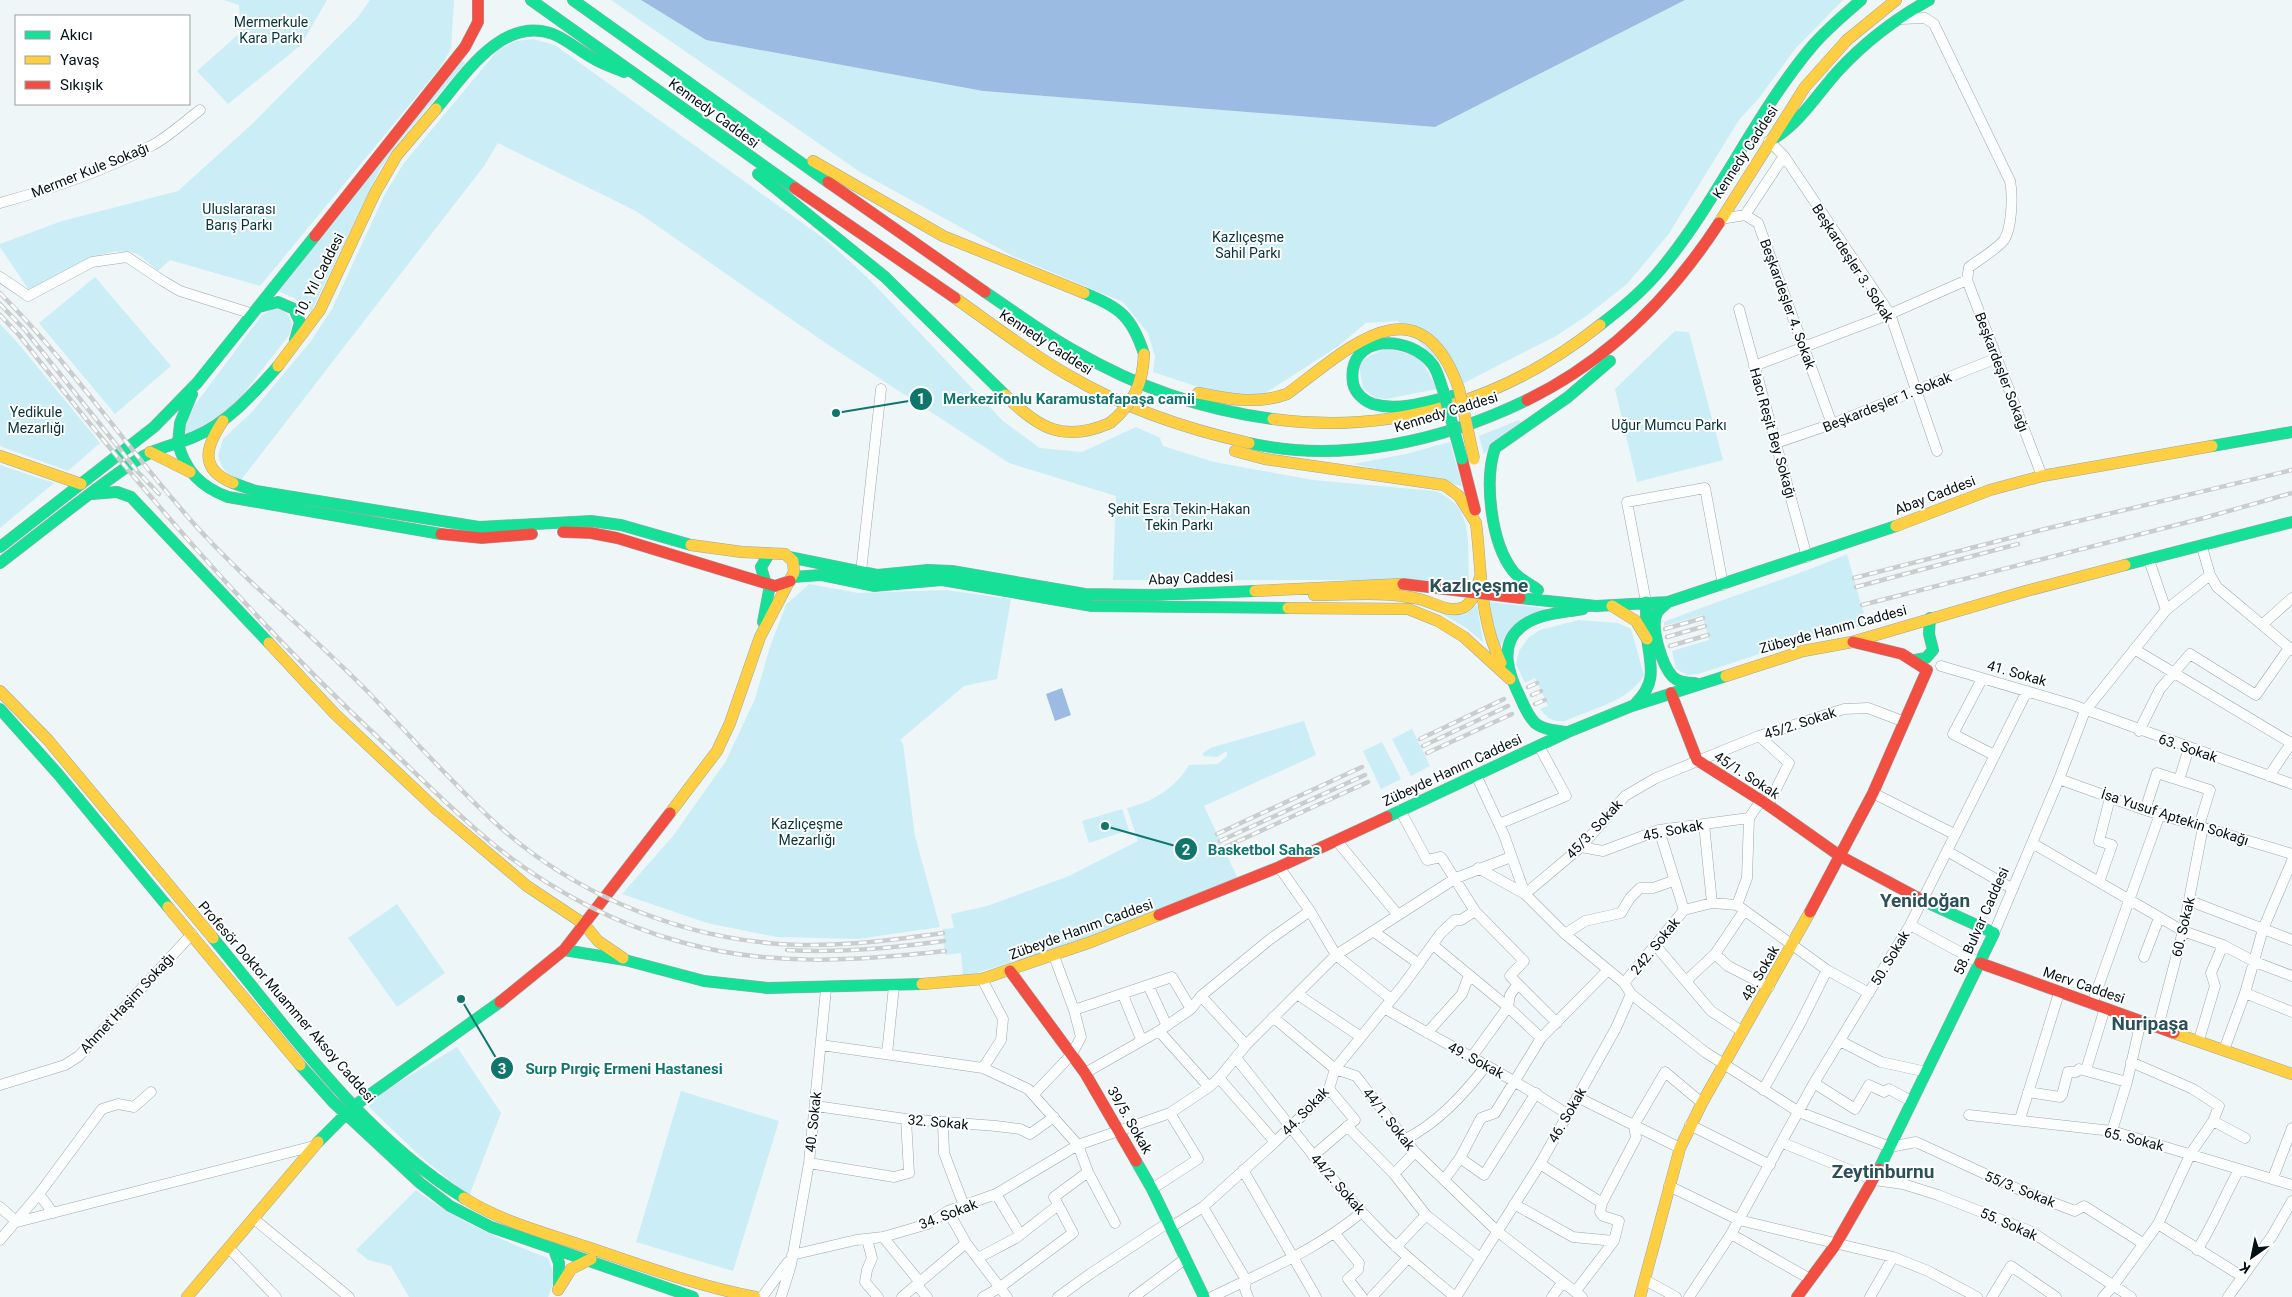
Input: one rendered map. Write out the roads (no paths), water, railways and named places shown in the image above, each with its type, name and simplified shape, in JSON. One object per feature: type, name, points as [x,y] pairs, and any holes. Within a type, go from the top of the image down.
[{"type":"main road","name":"10. Yıl Caddesi","points":[[0,547],[154,427],[197,383],[354,189],[465,47],[478,22],[478,0]]},
{"type":"main road","name":"Kennedy Caddesi","points":[[532,0],[729,143],[1038,357],[1111,398],[1176,423],[1228,439],[1258,445],[1317,450],[1372,448],[1421,438],[1510,408],[1558,384],[1609,350],[1663,297],[1683,273],[1720,220],[1805,87],[1837,49],[1866,22],[1896,0]]},
{"type":"main road","name":"Kennedy Caddesi","points":[[573,0],[774,144],[1042,331],[1099,364],[1156,390],[1206,407],[1285,422],[1343,426],[1368,425],[1417,417],[1490,392],[1558,357],[1603,324],[1647,284],[1690,230],[1793,71],[1826,31],[1861,0]]},
{"type":"main road","points":[[1769,141],[1787,130],[1846,62],[1878,31],[1929,0]]},
{"type":"main road","name":"10. Yıl Caddesi","points":[[0,563],[150,452],[162,446],[194,437],[225,419],[258,389],[290,353],[320,310],[375,193],[397,155],[478,59],[496,42],[527,31],[553,34],[597,61],[635,75]]},
{"type":"main road","points":[[729,143],[772,187],[843,241],[885,277],[1027,417],[1040,426],[1056,432],[1076,434],[1110,423],[1124,411],[1136,395],[1143,375],[1144,354],[1139,337],[1130,321],[1107,302],[943,236],[874,198],[836,173],[774,144]]},
{"type":"main road","points":[[1538,590],[1513,571],[1502,548],[1493,514],[1488,466],[1490,456],[1495,448],[1568,397],[1633,340],[1657,309],[1663,297]]},
{"type":"main road","points":[[256,311],[272,302],[283,302],[298,316],[299,330],[290,353]]},
{"type":"main road","points":[[1156,390],[1186,391],[1240,402],[1260,402],[1275,399],[1287,394],[1377,330],[1399,328],[1420,336],[1439,348],[1450,367],[1459,389],[1496,562],[1503,573],[1512,580],[1538,590],[1596,606]]},
{"type":"main road","points":[[1490,392],[1466,394],[1397,406],[1384,406],[1364,400],[1356,391],[1352,380],[1352,370],[1354,362],[1364,351],[1387,342],[1398,341],[1419,348],[1427,355],[1439,375],[1443,390],[1462,459],[1476,523],[1480,548],[1480,576],[1484,620],[1494,650],[1510,679]]},
{"type":"main road","points":[[197,383],[180,423],[178,443],[186,467],[190,472],[210,490],[228,497],[451,536],[482,538],[568,532],[606,533],[736,575],[780,586],[791,579]]},
{"type":"main road","points":[[191,1296],[314,1146],[344,1115],[510,995],[564,950],[717,751],[730,723],[760,637],[791,579],[794,566],[789,557],[778,553],[769,554],[688,545],[621,525],[591,521],[479,527],[256,492],[226,482],[211,467],[208,461],[208,443],[225,419]]},
{"type":"main road","points":[[1176,423],[1205,441],[1227,450],[1265,459],[1444,485],[1454,490],[1464,500],[1476,523]]},
{"type":"main road","name":"Abay Caddesi","points":[[789,557],[877,574],[928,570],[952,571],[1085,594],[1155,595],[1403,584],[1596,606],[1668,602],[1807,557],[1990,490],[2042,476],[2292,432]]},
{"type":"main road","points":[[150,452],[167,458],[190,472]]},
{"type":"main road","points":[[0,456],[81,484]]},
{"type":"main road","points":[[92,494],[118,492],[131,497],[335,714],[436,809],[527,886],[584,924],[598,941],[626,960]]},
{"type":"main road","name":"Zübeyde Hanım Caddesi","points":[[626,960],[704,981],[768,988],[826,989],[982,980],[1054,956],[1279,867],[1568,732],[1632,706],[1803,651],[1852,642],[1930,618],[2292,522]]},
{"type":"main road","points":[[760,637],[768,583],[761,567],[769,554]]},
{"type":"main road","name":"Abay Caddesi","points":[[791,579],[821,575],[874,586],[942,580],[1092,606],[1408,609],[1432,616],[1449,626],[1482,651],[1510,679]]},
{"type":"main road","points":[[1242,591],[1290,595],[1402,596],[1420,599],[1446,608],[1456,608],[1464,607],[1471,600],[1480,576]]},
{"type":"main road","points":[[1632,706],[1644,696],[1653,678],[1646,602]]},
{"type":"main road","points":[[1668,602],[1657,613],[1655,619],[1657,638],[1663,659],[1668,671],[1680,681],[1700,683]]},
{"type":"main road","name":"Abay Caddesi","points":[[1568,732],[1552,730],[1538,725],[1529,716],[1510,679],[1506,656],[1514,634],[1522,626],[1543,617],[1596,606]]},
{"type":"main road","points":[[1612,606],[1636,621],[1648,640]]},
{"type":"main road","points":[[1915,660],[1926,658],[1933,650],[1929,640],[1928,626],[1930,618]]},
{"type":"main road","points":[[1852,642],[1884,648],[1915,660],[1927,670]]},
{"type":"main road","name":"48. Sokak","points":[[1640,1297],[1680,1148],[1690,1125],[1770,987],[1873,794],[1927,670]]},
{"type":"main road","name":"Profesör Doktor Muammer Aksoy Caddesi","points":[[0,691],[48,740],[354,1106],[432,1175],[474,1205],[547,1234],[730,1293],[755,1297]]},
{"type":"main road","name":"45/1. Sokak","points":[[1671,693],[1697,760],[1840,856],[1922,900],[1994,933]]},
{"type":"main road","name":"Profesör Doktor Muammer Aksoy Caddesi","points":[[0,709],[43,755],[272,1033],[344,1115],[406,1171],[450,1206],[491,1227],[671,1293],[693,1297]]},
{"type":"main road","name":"58. Bulvar Caddesi","points":[[1802,1295],[1810,1279],[1836,1244],[1874,1180],[1994,933]]},
{"type":"main road","points":[[564,950],[626,960]]},
{"type":"main road","name":"Merv Caddesi","points":[[1980,963],[2059,993],[2199,1040],[2292,1074]]},
{"type":"main road","name":"39/5. Sokak","points":[[1010,971],[1086,1073],[1152,1189],[1204,1297]]},
{"type":"main road","points":[[554,1250],[559,1263],[557,1293]]},
{"type":"main road","points":[[557,1293],[571,1269],[599,1257],[622,1259]]},
{"type":"street","name":"Beşkardeşler Sokağı","points":[[1897,19],[1925,18],[1934,24],[2010,181],[2012,192],[2008,231],[2003,240],[1969,266],[1967,280],[2042,476]]},
{"type":"street","name":"Mermer Kule Sokağı","points":[[0,202],[30,195],[93,172],[152,146],[200,110]]},
{"type":"street","name":"Beşkardeşler 3. Sokak","points":[[1769,141],[1784,156],[1890,314],[1937,451]]},
{"type":"street","points":[[1720,220],[1745,215],[1784,156]]},
{"type":"street","name":"Beşkardeşler 4. Sokak","points":[[1745,215],[1758,223],[1832,424]]},
{"type":"street","points":[[0,277],[28,296],[92,262],[127,257],[162,282],[180,291],[256,311]]},
{"type":"street","points":[[1754,366],[1890,314],[1967,280]]},
{"type":"street","name":"Hacı Reşit Bey Sokağı","points":[[1739,309],[1807,557]]},
{"type":"street","name":"Beşkardeşler 1. Sokak","points":[[1776,444],[1832,424],[1997,358]]},
{"type":"street","points":[[861,572],[881,389]]},
{"type":"street","points":[[1646,602],[1627,502],[1705,488],[1722,584]]},
{"type":"street","points":[[2139,731],[2160,689],[2190,654],[2256,696],[2291,649],[2264,624],[2217,586],[2210,575],[2202,547]]},
{"type":"street","points":[[2149,560],[2166,610]]},
{"type":"street","name":"58. Bulvar Caddesi","points":[[1994,933],[2059,779],[2085,711],[2166,610],[2210,575]]},
{"type":"street","points":[[2264,624],[2292,598]]},
{"type":"street","points":[[2134,649],[2173,674],[2250,716],[2292,742],[2269,776]]},
{"type":"street","points":[[1927,670],[1941,666],[1933,650]]},
{"type":"street","name":"41. Sokak","points":[[1941,666],[2070,704],[2085,711]]},
{"type":"street","points":[[1982,678],[1953,734],[1994,755]]},
{"type":"street","name":"50. Sokak","points":[[1689,1297],[1731,1234],[1814,1083],[1910,925],[2027,691]]},
{"type":"street","name":"45/2. Sokak","points":[[1697,760],[1759,736],[1844,709],[1868,708],[1905,722]]},
{"type":"street","name":"63. Sokak","points":[[2085,711],[2292,784]]},
{"type":"street","points":[[1686,980],[1715,954],[1741,908],[1747,878],[1749,818],[1764,804],[1789,763],[1759,736]]},
{"type":"street","points":[[1498,824],[1566,796],[1539,746]]},
{"type":"street","points":[[2145,810],[2157,774],[2179,780],[2189,748]]},
{"type":"street","name":"45/3. Sokak","points":[[1525,894],[1580,847],[1625,796],[1656,778],[1697,760]]},
{"type":"street","points":[[1476,775],[1498,824],[1525,894]]},
{"type":"street","name":"İsa Yusuf Aptekin Sokağı","points":[[2059,779],[2145,810],[2292,854]]},
{"type":"street","name":"60. Sokak","points":[[2158,1026],[2190,901],[2201,827],[2210,790],[2179,780]]},
{"type":"street","points":[[1873,794],[1954,834]]},
{"type":"street","points":[[2099,882],[2112,846],[2099,842],[2110,798]]},
{"type":"street","points":[[1400,810],[1427,860],[1440,857],[1456,878],[1475,912],[1524,961],[1510,976],[1557,1023]]},
{"type":"street","points":[[2092,1004],[2160,814]]},
{"type":"street","name":"45. Sokak","points":[[1580,847],[1603,851],[1659,830],[1749,818]]},
{"type":"street","points":[[1704,824],[1712,903]]},
{"type":"street","points":[[1659,830],[1673,880],[1684,910]]},
{"type":"street","points":[[1336,840],[1398,914]]},
{"type":"street","points":[[2032,843],[2183,931],[2223,945],[2255,962],[2292,976]]},
{"type":"street","points":[[1946,851],[2013,889]]},
{"type":"street","name":"34. Sokak","points":[[792,1255],[883,1236],[928,1224],[948,1211],[996,1194],[1078,1146],[1170,1113],[1209,1087],[1219,1078],[1246,1045],[1336,955],[1456,878],[1511,857]]},
{"type":"street","points":[[2224,1050],[2255,962],[2263,929],[2292,862]]},
{"type":"street","points":[[1279,867],[1310,911],[1336,955],[1391,999]]},
{"type":"street","points":[[1478,868],[1525,894],[1565,934],[1624,983],[1632,994],[1705,1052],[1799,1112],[1890,1147]]},
{"type":"street","points":[[1565,934],[1586,921],[1621,913],[1630,898],[1640,888],[1653,888],[1673,880]]},
{"type":"street","points":[[2190,901],[2292,940]]},
{"type":"street","name":"242. Sokak","points":[[1624,983],[1684,910],[1712,903],[1741,908],[1827,970],[1869,993]]},
{"type":"street","points":[[1086,1073],[1141,1039],[1163,1028],[1191,1009],[1201,996],[1269,940],[1310,911]]},
{"type":"street","name":"44. Sokak","points":[[1058,1297],[1090,1274],[1203,1207],[1275,1142],[1329,1088],[1335,1069],[1433,945],[1455,920],[1461,920],[1475,912]]},
{"type":"street","points":[[2144,958],[2159,918]]},
{"type":"street","points":[[1910,925],[1980,963]]},
{"type":"street","points":[[1373,931],[1419,964]]},
{"type":"street","name":"Ahmet Haşim Sokağı","points":[[0,1085],[65,1065],[79,1056],[192,934]]},
{"type":"street","points":[[1433,945],[1508,1007],[1541,1038]]},
{"type":"street","points":[[2199,1040],[2215,986],[2212,973],[2223,945]]},
{"type":"street","points":[[1656,946],[1711,1010],[1743,1032]]},
{"type":"street","points":[[1715,954],[1728,966],[1770,987]]},
{"type":"street","points":[[1034,1094],[1072,1054],[1081,1037],[1074,1010],[1054,956]]},
{"type":"street","points":[[1444,1180],[1460,1158],[1481,1118],[1495,1113],[1541,1038],[1608,970]]},
{"type":"street","points":[[1763,1090],[1800,1024],[1827,970]]},
{"type":"street","points":[[1427,1033],[1462,994],[1469,975]]},
{"type":"street","points":[[1074,1010],[1172,977],[1191,1009]]},
{"type":"street","points":[[982,980],[1003,1019],[1001,1040],[983,1068]]},
{"type":"street","points":[[1148,985],[1163,1028],[1209,1087]]},
{"type":"street","points":[[1471,1058],[1508,1007],[1510,995],[1517,985]]},
{"type":"street","points":[[887,1054],[894,986]]},
{"type":"street","name":"40. Sokak","points":[[781,1297],[791,1265],[809,1164],[826,989]]},
{"type":"street","points":[[2020,1119],[2059,993]]},
{"type":"street","points":[[2245,993],[2292,1012]]},
{"type":"street","points":[[1297,994],[1361,1037]]},
{"type":"street","name":"46. Sokak","points":[[1456,1297],[1540,1164],[1616,1028],[1632,994]]},
{"type":"street","points":[[1123,995],[1141,1039]]},
{"type":"street","points":[[1201,996],[1246,1045]]},
{"type":"street","name":"49. Sokak","points":[[1384,1008],[1471,1058],[1515,1080],[1567,1114]]},
{"type":"street","points":[[2086,1070],[2105,1008]]},
{"type":"street","name":"44/1. Sokak","points":[[1273,1017],[1335,1069],[1356,1076],[1415,1152],[1498,1232],[1579,1295]]},
{"type":"street","points":[[2112,1132],[2128,1082],[2141,1021]]},
{"type":"street","points":[[1840,1041],[1881,1062],[1928,1072]]},
{"type":"street","points":[[821,1045],[983,1068],[1028,1088],[1078,1146],[1088,1172],[1115,1223]]},
{"type":"street","name":"44/2. Sokak","points":[[1236,1058],[1291,1125],[1313,1156],[1362,1212],[1408,1258],[1456,1297]]},
{"type":"street","points":[[2103,1297],[2158,1224],[2191,1153],[2213,1120],[2218,1106],[2193,1088],[2131,1062]]},
{"type":"street","points":[[1404,1140],[1422,1131],[1462,1096],[1486,1066]]},
{"type":"street","points":[[2028,1092],[2060,1097],[2068,1072],[2076,1072],[2079,1069],[2128,1082]]},
{"type":"street","points":[[1579,1295],[1614,1241],[1619,1222],[1603,1216],[1600,1212],[1602,1202],[1636,1138],[1634,1125],[1664,1072],[1702,1103]]},
{"type":"street","points":[[1219,1078],[1275,1142]]},
{"type":"street","points":[[1814,1083],[1855,1109],[1869,1085],[1884,1092],[1889,1089],[1911,1101]]},
{"type":"street","points":[[1313,1156],[1355,1120],[1329,1088]]},
{"type":"street","points":[[0,1240],[39,1194],[102,1109],[118,1104],[134,1107],[151,1092]]},
{"type":"street","points":[[1460,1158],[1484,1175],[1536,1093]]},
{"type":"street","points":[[1577,1097],[1680,1148]]},
{"type":"street","name":"32. Sokak","points":[[816,1106],[906,1120],[1020,1129],[1030,1134],[1054,1117]]},
{"type":"street","points":[[1152,1189],[1198,1160],[1170,1113]]},
{"type":"street","name":"65. Sokak","points":[[1969,1115],[2020,1119],[2112,1132],[2191,1153],[2239,1170],[2273,1178],[2292,1185]]},
{"type":"street","points":[[809,1164],[894,1177],[909,1173],[906,1120]]},
{"type":"street","points":[[2213,1120],[2245,1138]]},
{"type":"street","points":[[944,1123],[944,1153],[964,1206]]},
{"type":"street","points":[[1690,1125],[1770,1166]]},
{"type":"street","points":[[1347,1126],[1394,1174],[1426,1215],[1480,1258]]},
{"type":"street","points":[[2273,1178],[2292,1128]]},
{"type":"street","name":"55. Sokak","points":[[1783,1142],[1874,1180],[1903,1184],[1938,1195],[2036,1235],[2131,1297]]},
{"type":"street","name":"55/3. Sokak","points":[[1890,1147],[1916,1142],[2022,1191],[2075,1210],[2084,1206],[2144,1244]]},
{"type":"street","points":[[17,1222],[314,1146]]},
{"type":"street","points":[[1394,1174],[1415,1152]]},
{"type":"street","points":[[1540,1164],[1602,1202]]},
{"type":"street","points":[[1243,1170],[1316,1297]]},
{"type":"street","points":[[2197,1250],[2214,1223],[2222,1200],[2239,1170]]},
{"type":"street","points":[[983,1297],[999,1288],[1073,1233],[1057,1206],[1054,1197],[1088,1172]]},
{"type":"street","points":[[1669,1186],[1739,1220],[1893,1257],[1928,1271],[1977,1297]]},
{"type":"street","points":[[39,1194],[53,1213]]},
{"type":"street","points":[[996,1194],[1020,1234]]},
{"type":"street","points":[[2228,1297],[2272,1236],[2292,1201]]},
{"type":"street","points":[[1514,1204],[1573,1237],[1614,1241]]},
{"type":"street","points":[[978,1258],[1020,1234],[1057,1206]]},
{"type":"street","points":[[0,1207],[17,1222]]},
{"type":"street","points":[[1203,1207],[1246,1280],[1245,1289],[1248,1297]]},
{"type":"street","points":[[948,1211],[966,1243],[1007,1297]]},
{"type":"street","points":[[1212,1297],[1294,1258],[1335,1234],[1362,1212]]},
{"type":"street","points":[[1396,1247],[1426,1215]]},
{"type":"street","points":[[254,1219],[348,1297]]},
{"type":"street","points":[[2158,1224],[2243,1277]]},
{"type":"street","points":[[1335,1234],[1359,1263],[1358,1270],[1348,1279],[1362,1297]]},
{"type":"street","points":[[1731,1234],[1810,1279]]},
{"type":"street","points":[[883,1236],[927,1297]]},
{"type":"street","points":[[867,1239],[872,1258],[865,1282],[878,1297]]},
{"type":"street","points":[[902,1297],[966,1243]]},
{"type":"street","points":[[229,1248],[276,1297]]},
{"type":"street","points":[[762,1297],[792,1255]]},
{"type":"street","points":[[1870,1297],[1893,1257]]},
{"type":"street","points":[[1378,1295],[1408,1258]]},
{"type":"street","points":[[1134,1297],[1185,1259]]},
{"type":"street","points":[[1992,1297],[2011,1266],[2056,1297]]},
{"type":"street","points":[[1645,1280],[1676,1297]]},
{"type":"street","points":[[1552,1297],[1562,1283]]},
{"type":"water","points":[[641,0],[1685,0],[1435,127],[983,91],[706,40]]},
{"type":"water","points":[[1062,688],[1071,715],[1055,721],[1046,694]]},
{"type":"railway","points":[[0,293],[51,349],[170,496],[216,547],[348,672],[444,773],[491,819],[520,844],[552,866],[619,904],[655,918],[730,938],[790,945],[834,945],[943,933]]},
{"type":"railway","points":[[0,304],[25,330],[138,472],[159,494]]},
{"type":"railway","points":[[0,315],[19,335],[149,495],[287,648],[454,810],[498,848],[540,878],[585,904],[632,926],[656,935],[714,950],[747,955],[812,960],[945,951]]},
{"type":"railway","points":[[1854,578],[2045,529],[2292,470]]},
{"type":"railway","points":[[1862,605],[2204,518],[2292,493]]},
{"type":"railway","points":[[1856,587],[2018,544]]},
{"type":"railway","points":[[1665,629],[1703,618]]},
{"type":"railway","points":[[1667,637],[1705,626]]},
{"type":"railway","points":[[1670,646],[1708,635]]},
{"type":"railway","points":[[1528,687],[1537,683]]},
{"type":"railway","points":[[1532,695],[1541,691]]},
{"type":"railway","points":[[1420,739],[1504,699]]},
{"type":"railway","points":[[1535,704],[1545,700]]},
{"type":"railway","points":[[1423,746],[1508,706]]},
{"type":"railway","points":[[1427,753],[1512,714]]},
{"type":"railway","points":[[1217,834],[1362,767]]},
{"type":"railway","points":[[1220,841],[1365,775]]},
{"type":"railway","points":[[1223,848],[1368,782]]},
{"type":"railway","points":[[787,950],[866,949],[944,941]]},
{"type":"place","name":"Merkezifonlu Karamustafapaşa camii","points":[[836,413]]},
{"type":"place","name":"Basketbol Sahas","points":[[1105,826]]},
{"type":"place","name":"Surp Pırgiç Ermeni Hastanesi","points":[[461,999]]},
{"type":"district","name":"Kazlıçeşme","points":[[1479,585]]},
{"type":"district","name":"Yenidoğan","points":[[1925,900]]},
{"type":"district","name":"Nuripaşa","points":[[2150,1023]]},
{"type":"district","name":"Zeytinburnu","points":[[1883,1171]]},
{"type":"park label","name":"Mermerkule Kara Parkı","points":[[271,30]]},
{"type":"park label","name":"Uluslararası Barış Parkı","points":[[239,217]]},
{"type":"park label","name":"Kazlıçeşme Sahil Parkı","points":[[1248,246]]},
{"type":"park label","name":"Yedikule Mezarlığı","points":[[36,420]]},
{"type":"park label","name":"Uğur Mumcu Parkı","points":[[1669,425]]},
{"type":"park label","name":"Şehit Esra Tekin-Hakan Tekin Parkı","points":[[1179,518]]},
{"type":"park label","name":"Kazlıçeşme Mezarlığı","points":[[807,832]]}]
